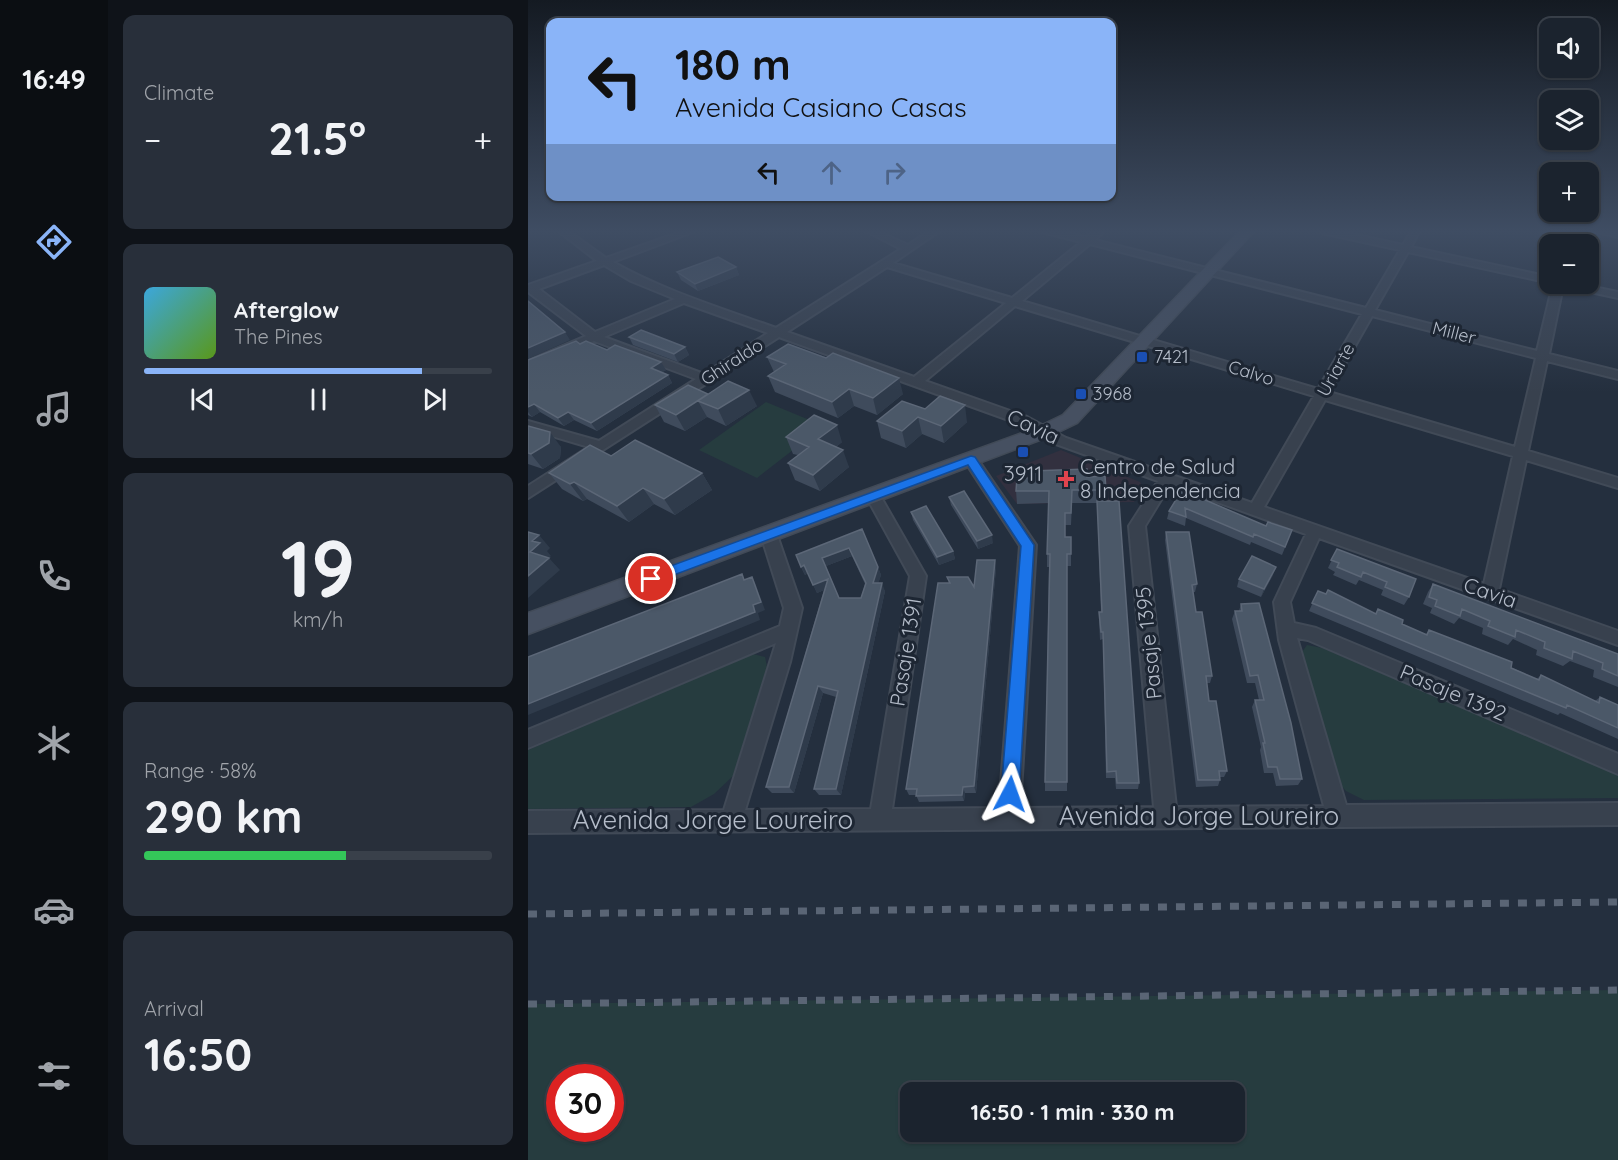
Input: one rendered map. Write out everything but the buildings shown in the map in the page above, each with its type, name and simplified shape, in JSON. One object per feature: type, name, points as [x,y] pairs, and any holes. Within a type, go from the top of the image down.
[{"type":"main road","points":[[528,624],[1043,432],[1071,419],[1197,284]]},
{"type":"street","name":"Cavia","points":[[647,284],[1022,420],[1043,432],[1167,478],[1618,638]]},
{"type":"street","name":"Ghiraldo","points":[[528,494],[852,284]]},
{"type":"street","name":"Calvo","points":[[954,284],[1618,483]]},
{"type":"street","points":[[916,382],[1035,284]]},
{"type":"street","name":"Miller","points":[[1262,284],[1618,375]]},
{"type":"street","name":"Uriarte","points":[[1256,510],[1384,284]]},
{"type":"street","points":[[530,289],[594,337],[706,379]]},
{"type":"street","points":[[1599,291],[1618,295]]},
{"type":"street","points":[[1490,593],[1556,294]]},
{"type":"street","points":[[528,365],[684,299]]},
{"type":"street","points":[[528,425],[602,446]]},
{"type":"street","points":[[971,459],[1028,545],[1009,817]]},
{"type":"street","name":"Pasaje 1395","points":[[1166,817],[1137,526],[1167,478]]},
{"type":"street","name":"Pasaje 1391","points":[[873,496],[918,576],[880,819]]},
{"type":"street","points":[[1315,531],[1282,603],[1286,629],[1338,816]]},
{"type":"street","points":[[731,821],[781,662],[793,608],[769,535]]},
{"type":"street","name":"Pasaje 1392","points":[[1286,629],[1310,633],[1618,764]]},
{"type":"street","points":[[528,739],[789,630]]},
{"type":"street","name":"Avenida Jorge Loureiro","points":[[528,822],[1618,814]]},
{"type":"shaded area","name":"Centro de Salud 8 Independencia","points":[[1061,450],[1140,482],[1144,488],[1134,502],[1017,504],[996,476]]},
{"type":"green space","points":[[766,402],[824,426],[757,478],[699,450]]},
{"type":"green space","points":[[1307,645],[1322,648],[1618,773],[1618,798],[1364,800],[1346,791],[1333,777],[1300,655]]},
{"type":"green space","points":[[753,654],[765,657],[767,667],[733,776],[714,794],[691,807],[528,809],[528,750]]},
{"type":"green space","points":[[1618,990],[1618,1160],[528,1160],[528,1004]]},
{"type":"railway","points":[[528,914],[1618,902]]},
{"type":"railway","points":[[528,1004],[1618,990]]},
{"type":"place","name":"7421","points":[[1142,357]]},
{"type":"place","name":"3968","points":[[1081,394]]},
{"type":"place","name":"3911","points":[[1023,452]]},
{"type":"place","name":"Centro de Salud 8 Independencia","points":[[1066,479]]},
{"type":"route","points":[[651,579],[971,459],[1028,545],[1010,794]]}]
